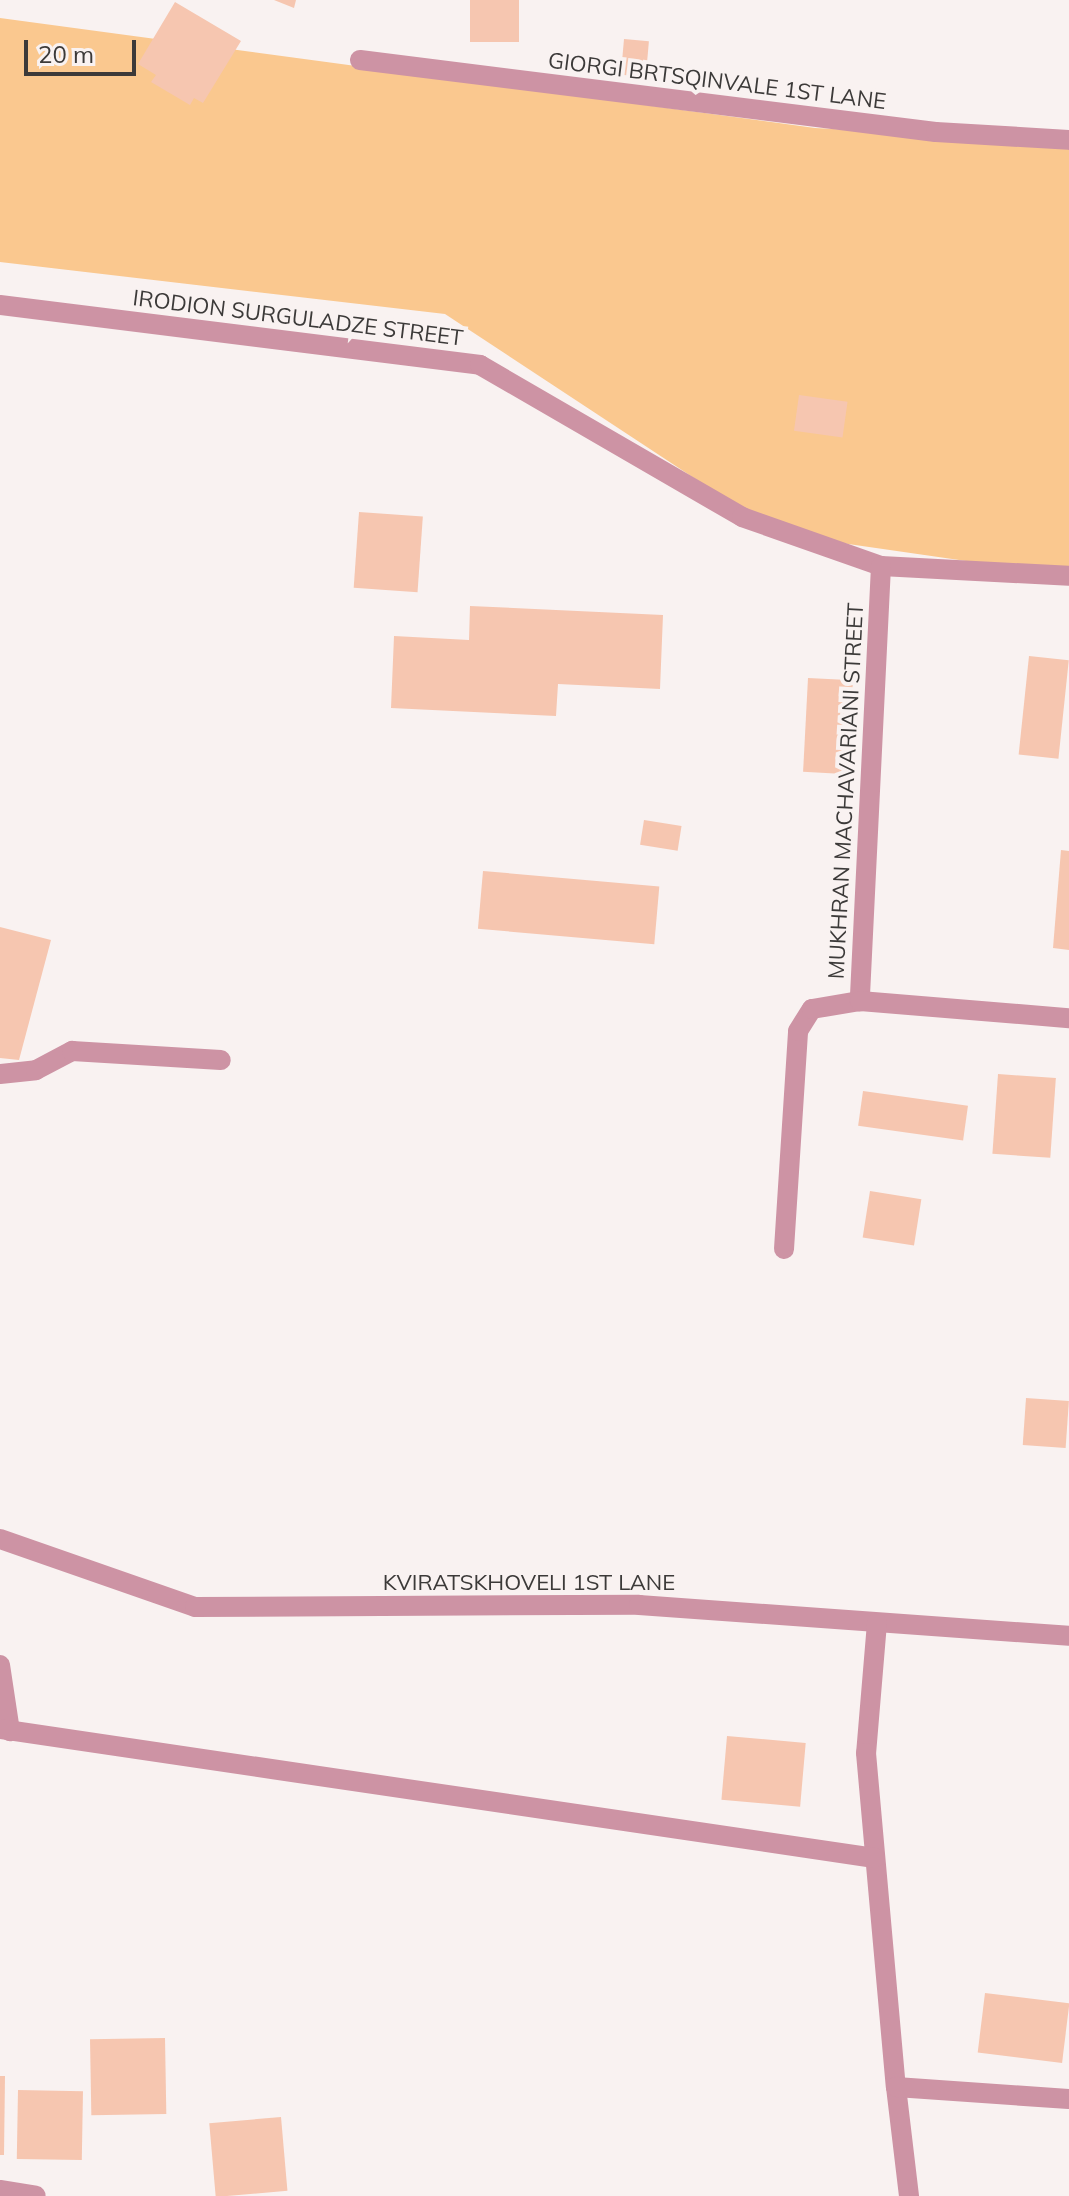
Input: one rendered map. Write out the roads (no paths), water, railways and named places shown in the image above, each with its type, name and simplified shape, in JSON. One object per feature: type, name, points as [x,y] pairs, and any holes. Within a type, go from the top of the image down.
[{"type":"street","name":"GIORGI BRTSQINVALE 1ST LANE","points":[[360,60],[936,132],[1069,140]]},
{"type":"street","name":"IRODION SURGULADZE STREET","points":[[0,305],[480,365],[742,517],[881,566],[1069,576]]},
{"type":"street","name":"MUKHRAN MACHAVARIANI STREET","points":[[881,566],[860,1001],[1069,1018]]},
{"type":"street","points":[[784,1249],[798,1031],[812,1009],[860,1001]]},
{"type":"street","points":[[0,1074],[36,1070],[72,1051],[221,1060]]},
{"type":"street","name":"KVIRATSKHOVELI 1ST LANE","points":[[0,1539],[195,1607],[639,1605],[1069,1636]]},
{"type":"street","points":[[877,1623],[866,1753],[896,2087],[909,2196]]},
{"type":"street","points":[[0,1665],[5,1730],[875,1858]]},
{"type":"street","points":[[896,2087],[1069,2099]]},
{"type":"street","points":[[0,2190],[36,2196]]}]
